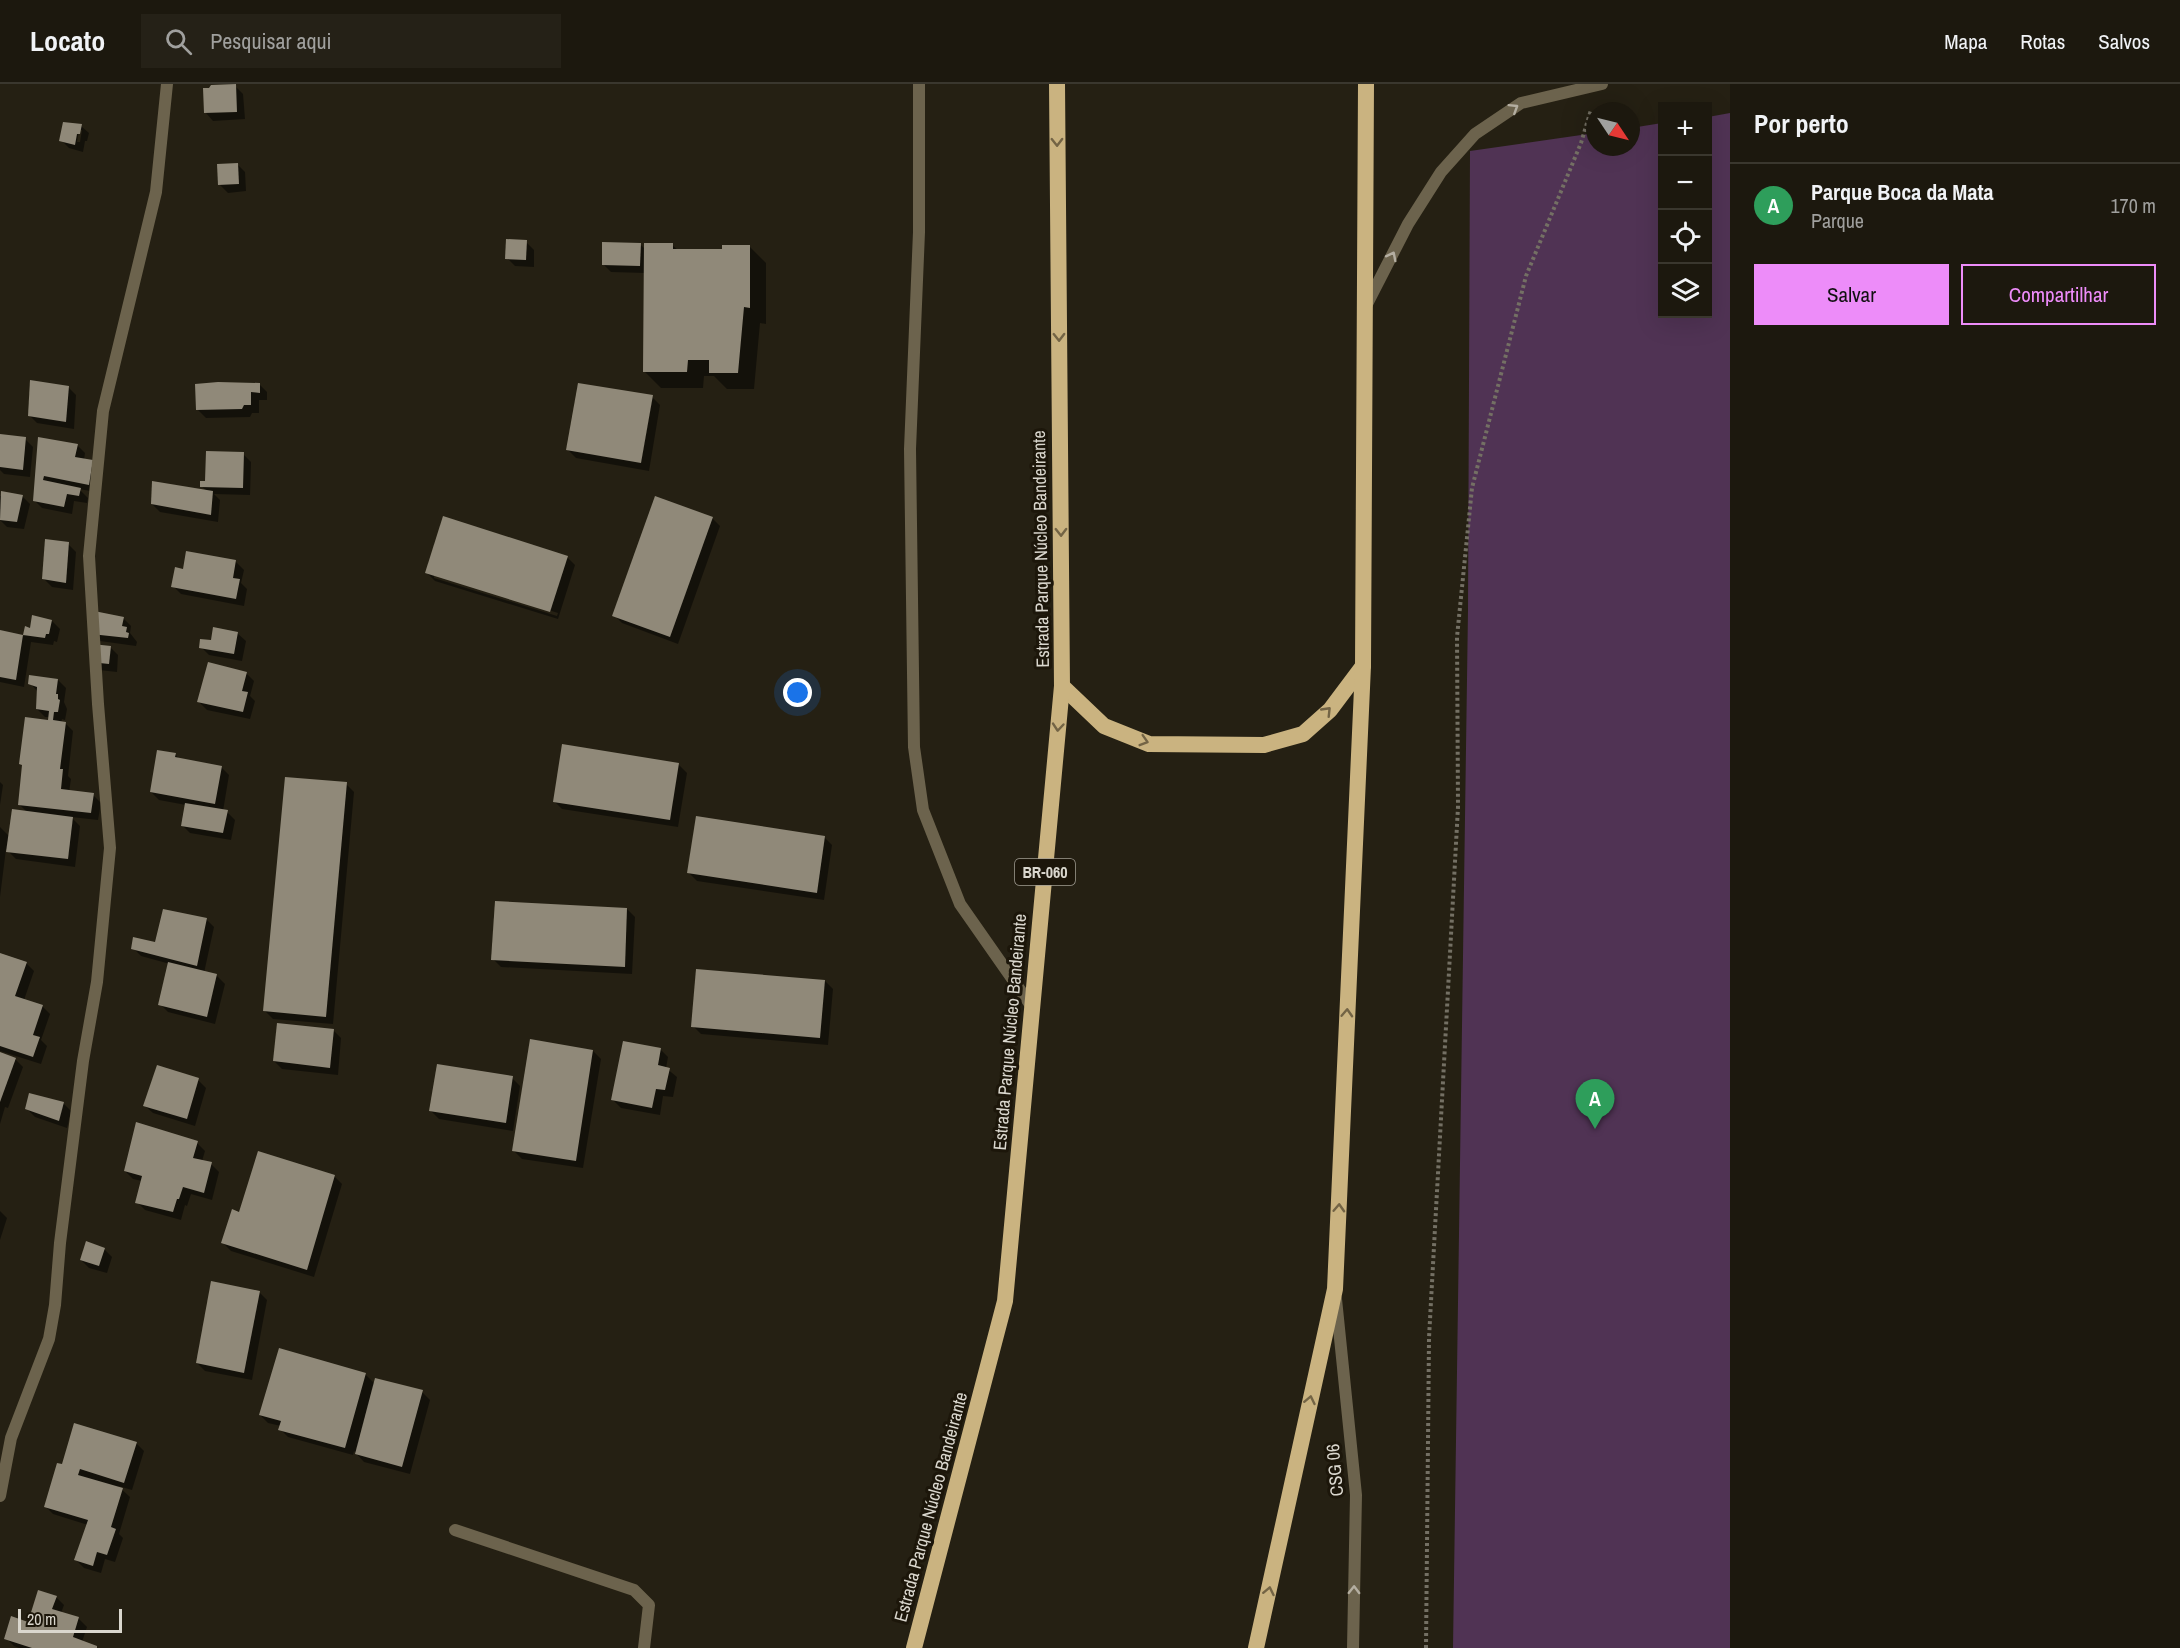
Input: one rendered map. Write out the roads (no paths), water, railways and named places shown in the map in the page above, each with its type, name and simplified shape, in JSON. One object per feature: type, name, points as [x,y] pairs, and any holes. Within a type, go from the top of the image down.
[{"type":"highway","name":"Estrada Parque Núcleo Bandeirante","points":[[915,1648],[1005,1301],[1062,686],[1057,84]]},
{"type":"highway","points":[[1256,1648],[1335,1289],[1363,666],[1366,84]]},
{"type":"highway","points":[[1062,686],[1104,726],[1149,744],[1264,746],[1304,734],[1330,710],[1363,666]]},
{"type":"street","points":[[0,1496],[11,1438],[49,1339],[55,1305],[60,1243],[83,1061],[97,982],[110,849],[89,556],[103,411],[156,192],[167,84]]},
{"type":"street","points":[[919,84],[919,232],[910,449],[914,747],[923,810],[960,904],[1032,1007]]},
{"type":"street","points":[[1365,308],[1408,224],[1435,181],[1475,134],[1521,103],[1600,84]]},
{"type":"street","name":"CSG 06","points":[[1335,1289],[1356,1495],[1353,1648]]},
{"type":"street","points":[[455,1530],[633,1590],[649,1605],[644,1648]]},
{"type":"place","name":"Parque Boca da Mata","points":[[1595,1129]]}]
